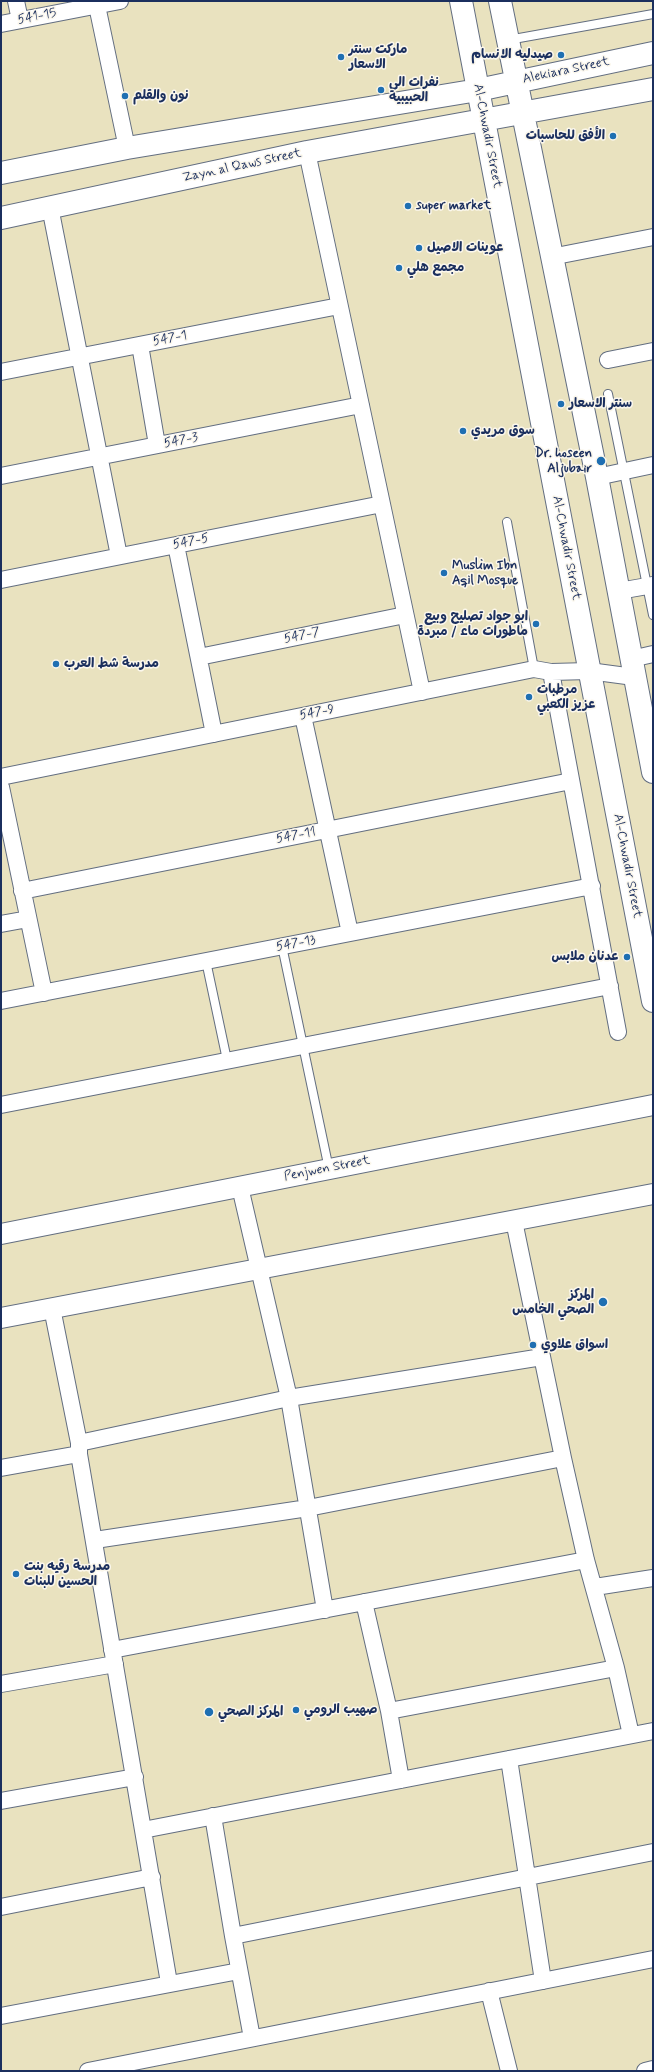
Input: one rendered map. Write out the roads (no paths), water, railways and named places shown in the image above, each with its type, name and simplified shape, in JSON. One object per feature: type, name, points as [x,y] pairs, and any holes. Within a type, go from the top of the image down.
[{"type":"main road","name":"Al-Chwadir Street","points":[[461,1],[653,1001]]},
{"type":"main road","points":[[500,1],[521,113],[597,477],[632,668],[652,766]]},
{"type":"main road","name":"Alekiara Street","points":[[478,90],[653,53]]},
{"type":"main road","points":[[483,120],[653,89]]},
{"type":"main road","points":[[1,173],[127,148],[478,90]]},
{"type":"main road","name":"Zayn al Qaws Street","points":[[1,218],[306,152],[483,120]]},
{"type":"street","points":[[16,1],[20,20]]},
{"type":"street","name":"541-15","points":[[1,24],[96,4],[120,1]]},
{"type":"street","points":[[96,4],[127,148]]},
{"type":"street","points":[[306,152],[422,692]]},
{"type":"street","points":[[50,207],[119,556]]},
{"type":"street","points":[[551,257],[653,237]]},
{"type":"street","name":"547-1","points":[[1,372],[339,306]]},
{"type":"street","points":[[140,345],[157,445]]},
{"type":"street","points":[[608,360],[653,351]]},
{"type":"street","name":"547-3","points":[[1,476],[361,405]]},
{"type":"street","points":[[597,477],[653,465]]},
{"type":"street","name":"547-5","points":[[1,580],[382,504]]},
{"type":"street","points":[[176,545],[214,734]]},
{"type":"street","points":[[619,591],[650,585]]},
{"type":"street","name":"547-7","points":[[199,657],[405,615]]},
{"type":"street","name":"547-9","points":[[1,777],[534,669],[551,672],[632,668],[653,654]]},
{"type":"street","points":[[551,672],[618,1032]]},
{"type":"street","points":[[303,716],[350,933]]},
{"type":"street","name":"547-11","points":[[22,891],[571,781]]},
{"type":"street","points":[[1,787],[44,993]]},
{"type":"street","name":"547-13","points":[[1,1001],[592,886]]},
{"type":"street","points":[[1,924],[28,919]]},
{"type":"street","points":[[1,1105],[610,986]]},
{"type":"street","name":"Penjwen Street","points":[[1,1234],[653,1104]]},
{"type":"street","points":[[240,1187],[289,1398],[325,1610]]},
{"type":"street","points":[[1,1318],[653,1194]]},
{"type":"street","points":[[514,1221],[563,1458],[586,1560],[595,1587],[616,1668],[630,1735]]},
{"type":"street","points":[[52,1308],[95,1540],[169,1983]]},
{"type":"street","points":[[1,1468],[289,1398],[542,1357]]},
{"type":"street","points":[[95,1540],[308,1508],[563,1458]]},
{"type":"street","points":[[1,1684],[325,1610],[586,1560]]},
{"type":"street","points":[[595,1587],[653,1578]]},
{"type":"street","points":[[364,1602],[389,1711],[401,1780]]},
{"type":"street","points":[[389,1711],[616,1668]]},
{"type":"street","points":[[143,1830],[653,1731]]},
{"type":"street","points":[[509,1760],[543,1981]]},
{"type":"street","points":[[1,1801],[135,1777]]},
{"type":"street","points":[[213,1816],[239,1971],[252,2038]]},
{"type":"street","points":[[233,1936],[653,1852]]},
{"type":"street","points":[[1,1907],[152,1878]]},
{"type":"street","points":[[88,2071],[133,2067],[252,2038],[653,1959]]},
{"type":"street","points":[[1,2016],[169,1983],[239,1971]]},
{"type":"street","points":[[489,1991],[509,2071]]},
{"type":"street","points":[[644,2071],[653,2069]]},
{"type":"lane","points":[[507,41],[653,14]]},
{"type":"lane","points":[[608,394],[650,585],[653,615]]},
{"type":"lane","points":[[507,522],[534,669]]},
{"type":"lane","points":[[282,946],[329,1169]]},
{"type":"lane","points":[[206,961],[227,1060]]},
{"type":"place","name":"صيدليه الانسام","points":[[561,55]]},
{"type":"place","name":"ماركت سنتر الاسعار","points":[[341,57]]},
{"type":"place","name":"نفرات الى الحبيبية","points":[[381,90]]},
{"type":"place","name":"نون والقلم","points":[[125,96]]},
{"type":"place","name":"الأفق للحاسبات","points":[[613,136]]},
{"type":"place","name":"super market","points":[[408,206]]},
{"type":"place","name":"عوينات الاصيل","points":[[419,248]]},
{"type":"place","name":"مجمع هلي","points":[[399,268]]},
{"type":"place","name":"سنتر الاسعار","points":[[561,404]]},
{"type":"place","name":"سوق مريدي","points":[[463,431]]},
{"type":"place","name":"Dr. hoseen Aljubair","points":[[601,461]]},
{"type":"place","name":"Muslim Ibn Aqil Mosque","points":[[444,573]]},
{"type":"place","name":"ابو جواد تصليح وبيع ماطورات ماء / مبردة","points":[[536,624]]},
{"type":"place","name":"مدرسة شط العرب","points":[[56,664]]},
{"type":"place","name":"مرطبات عزيز الكعبي","points":[[529,697]]},
{"type":"place","name":"عدنان ملابس","points":[[627,957]]},
{"type":"place","name":"المركز الصحي الخامس","points":[[603,1302]]},
{"type":"place","name":"اسواق علاوي","points":[[533,1345]]},
{"type":"place","name":"مدرسة رقيه بنت الحسين للبنات","points":[[16,1574]]},
{"type":"place","name":"صهيب الرومي","points":[[296,1710]]},
{"type":"place","name":"المركز الصحي","points":[[209,1712]]}]
